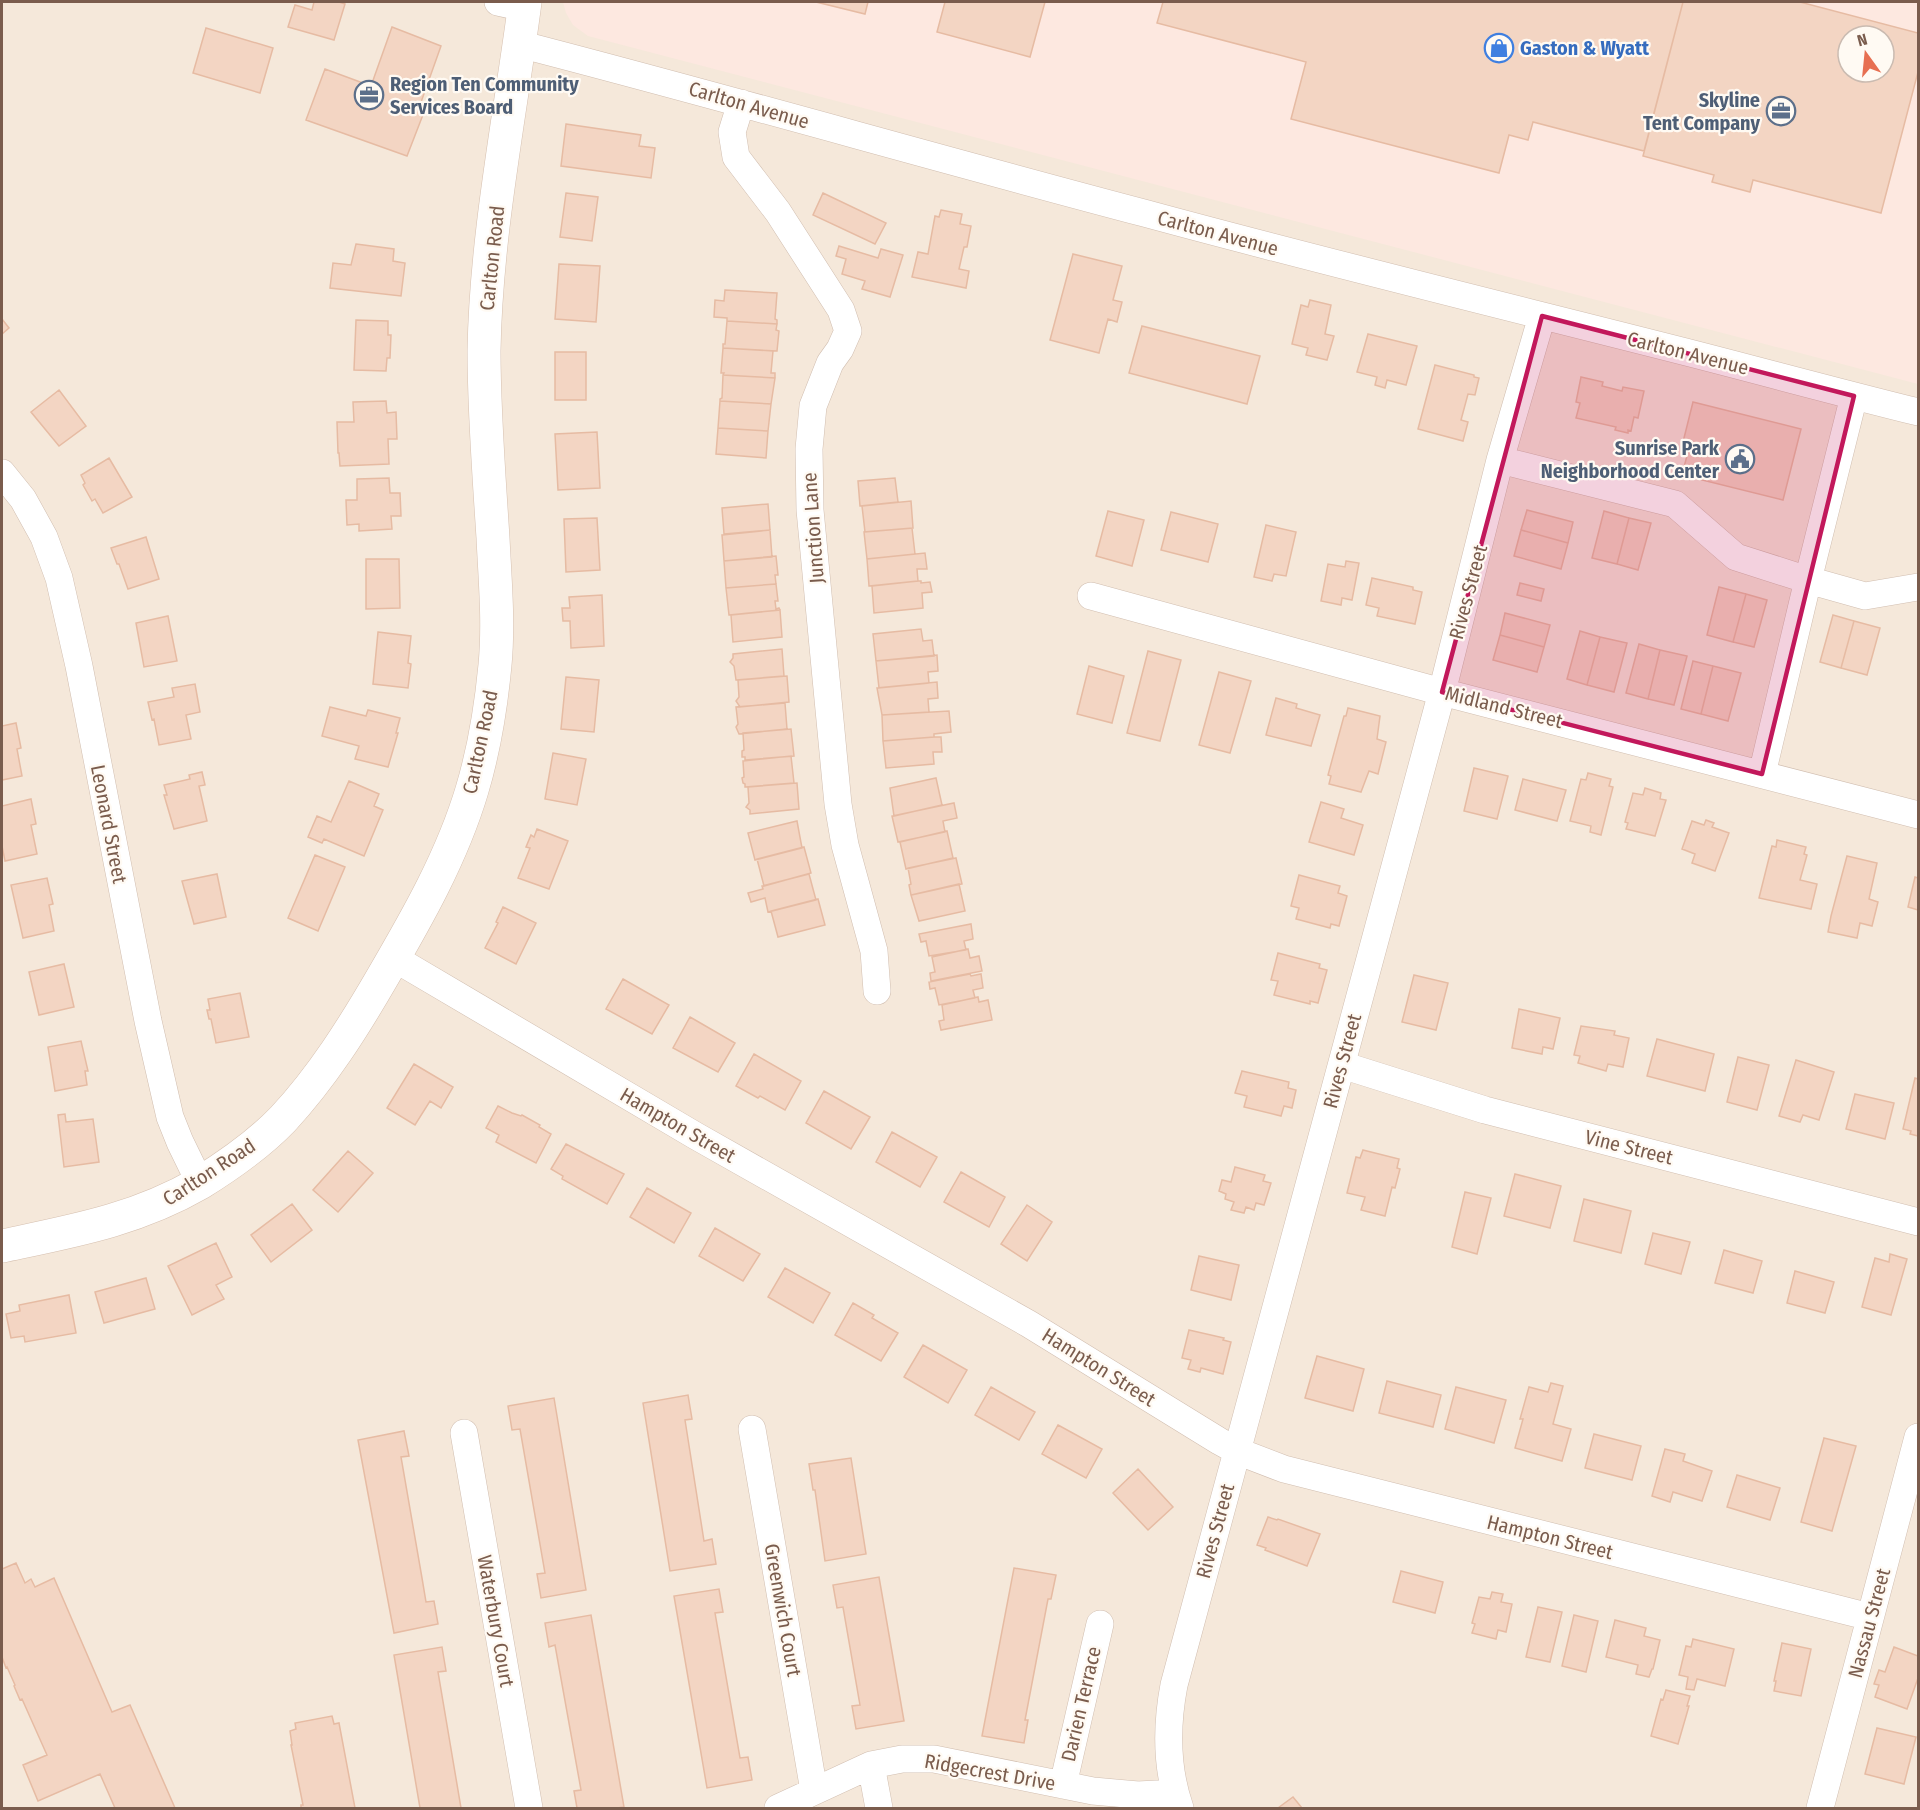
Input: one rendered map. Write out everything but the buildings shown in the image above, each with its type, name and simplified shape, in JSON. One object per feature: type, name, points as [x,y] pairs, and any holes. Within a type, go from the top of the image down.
[{"type":"main road","name":"Carlton Road","points":[[2,1246],[94,1227],[152,1208],[200,1183],[250,1148],[280,1122],[314,1084],[366,1005],[437,879],[457,834],[472,788],[486,729],[495,662],[496,596],[485,418],[484,349],[489,271],[519,44],[516,4]]},
{"type":"street","name":"Carlton Avenue","points":[[519,44],[1164,219],[1918,412]]},
{"type":"street","name":"Junction Lane","points":[[741,103],[732,132],[736,157],[778,212],[841,310],[848,331],[840,349],[830,363],[813,406],[808,449],[810,510],[838,804],[845,845],[874,951],[877,991]]},
{"type":"street","name":"Rives Street","points":[[1177,1801],[1168,1748],[1170,1707],[1174,1685],[1442,692],[1500,460],[1542,316]]},
{"type":"street","points":[[1762,774],[1854,396]]},
{"type":"street","points":[[1500,460],[1675,504],[1736,558],[1808,580],[1865,596],[1918,587]]},
{"type":"street","name":"Leonard Street","points":[[2,473],[23,499],[39,528],[59,578],[79,666],[148,1021],[170,1118],[200,1183]]},
{"type":"street","name":"Midland Street","points":[[1091,596],[1442,692],[1918,815]]},
{"type":"street","name":"Hampton Street","points":[[394,958],[696,1136],[1029,1324],[1237,1451],[1284,1469],[1870,1617]]},
{"type":"street","name":"Vine Street","points":[[1342,1065],[1485,1110],[1918,1222]]},
{"type":"street","name":"Greenwich Court","points":[[752,1429],[814,1791]]},
{"type":"street","name":"Waterbury Court","points":[[464,1433],[529,1809]]},
{"type":"street","name":"Nassau Street","points":[[1820,1809],[1918,1437]]},
{"type":"street","name":"Darien Terrace","points":[[1063,1785],[1100,1624]]},
{"type":"street","name":"Ridgecrest Drive","points":[[778,1809],[871,1765],[902,1759],[934,1759],[1093,1791],[1177,1801]]},
{"type":"street","points":[[871,1765],[879,1809]]},
{"type":"highlighted area","points":[[1542,316],[1854,396],[1762,774],[1442,692]]},
{"type":"shaded area","points":[[2,2],[1918,2],[1918,1808],[2,1808]]},
{"type":"shaded area","points":[[563,2],[1918,2],[1918,384],[588,36],[573,25]]},
{"type":"place","name":"Gaston & Wyatt","points":[[1499,48]]},
{"type":"place","name":"Region Ten Community Services Board","points":[[369,95]]},
{"type":"place","name":"Skyline Tent Company","points":[[1781,111]]},
{"type":"place","name":"Sunrise Park Neighborhood Center","points":[[1740,459]]}]
